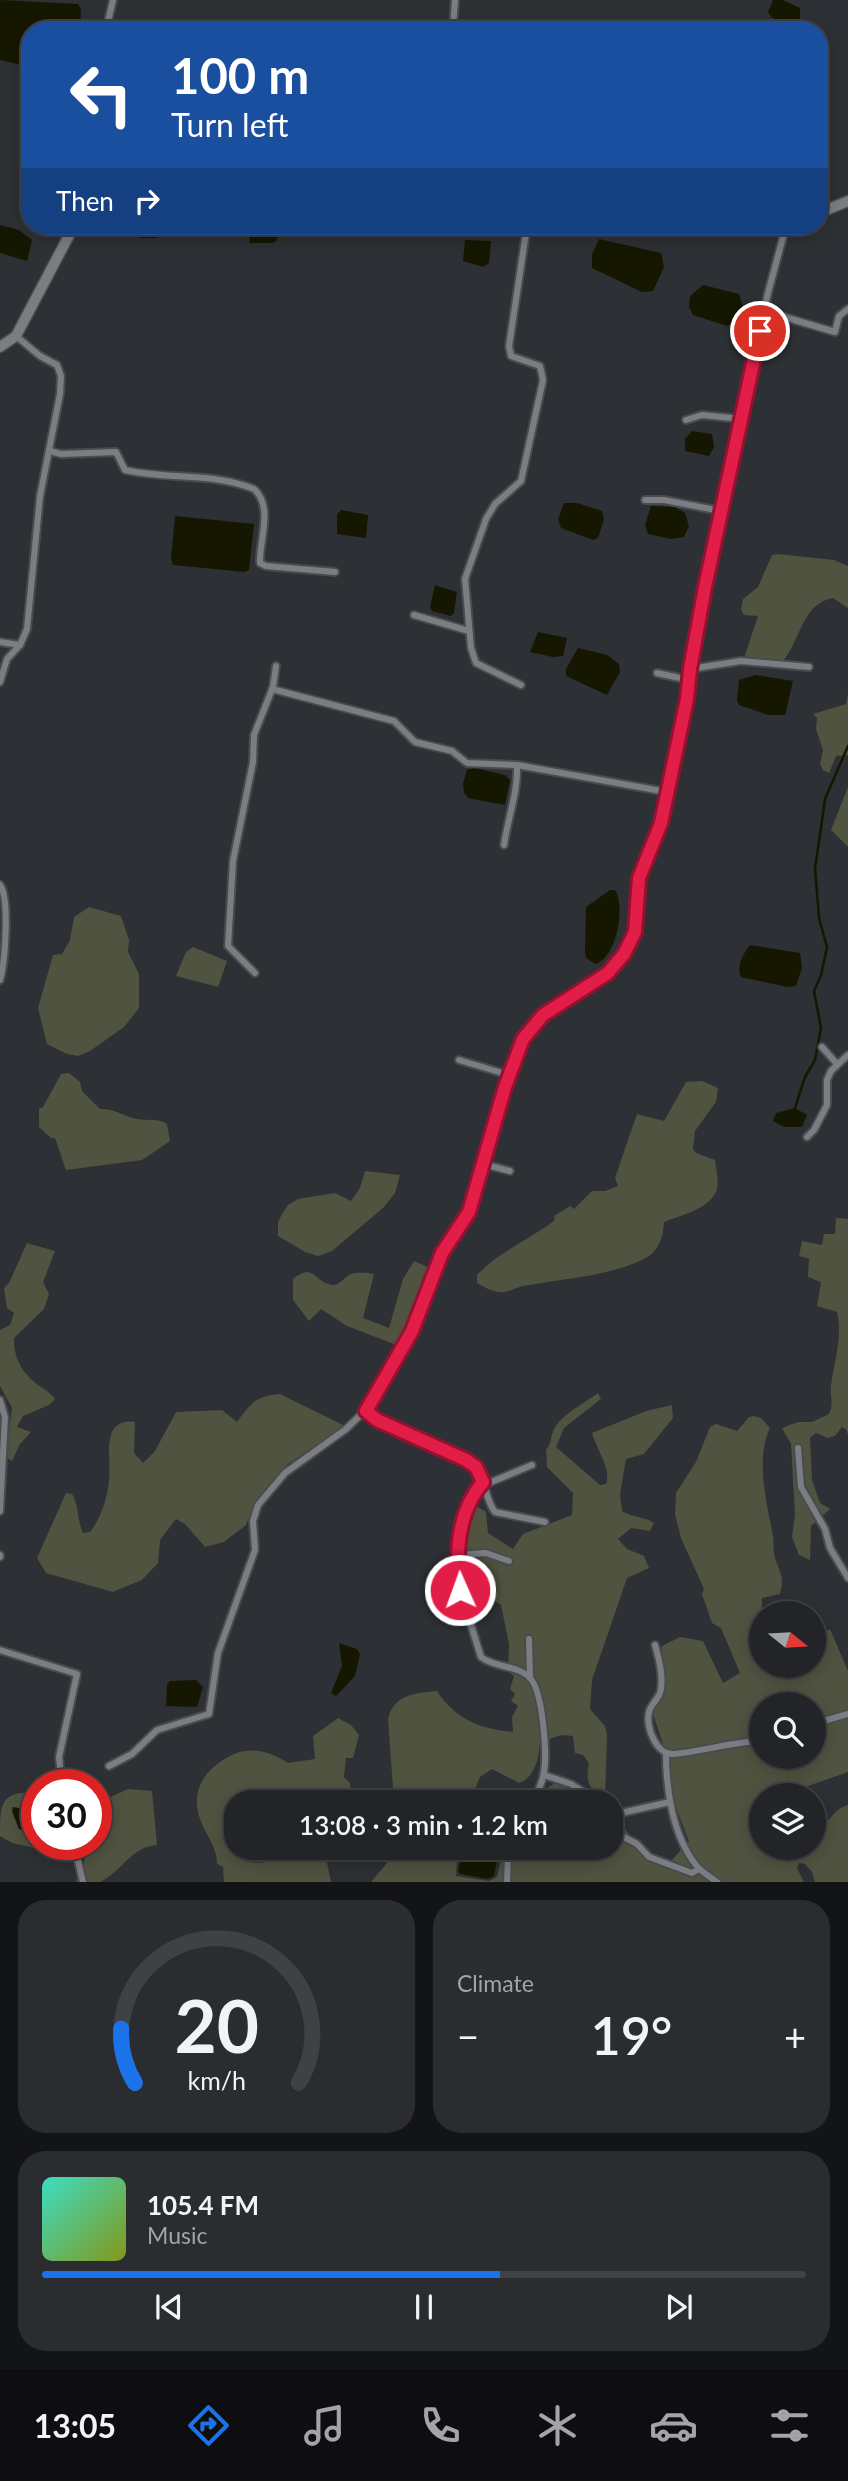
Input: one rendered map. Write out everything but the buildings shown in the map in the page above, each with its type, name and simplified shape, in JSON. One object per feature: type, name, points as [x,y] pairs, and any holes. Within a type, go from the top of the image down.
[{"type":"main road","points":[[828,209],[848,201]]},
{"type":"main road","points":[[0,347],[16,336],[69,235]]},
{"type":"street","points":[[108,21],[113,0]]},
{"type":"street","points":[[454,21],[455,0]]},
{"type":"street","points":[[522,685],[476,663],[469,631],[466,579],[491,511],[521,481],[543,380],[540,366],[511,356],[509,346],[526,235]]},
{"type":"street","points":[[109,1766],[132,1754],[157,1730],[209,1714],[218,1653],[256,1545],[253,1521],[255,1510],[285,1473],[346,1429],[366,1411],[412,1331],[442,1253],[469,1212],[509,1074],[531,1027],[543,1015],[608,973],[632,939],[637,925],[639,878],[657,835],[667,792],[721,512],[764,311],[784,235]]},
{"type":"street","points":[[764,311],[835,332],[839,316],[848,309]]},
{"type":"street","points":[[0,682],[7,659],[25,637],[29,620],[40,496],[59,402],[60,369],[16,336]]},
{"type":"street","points":[[686,420],[702,415],[742,419]]},
{"type":"street","points":[[50,451],[61,454],[117,453],[125,470],[154,475],[209,478],[254,489],[261,498],[264,512],[260,563],[310,572],[335,572]]},
{"type":"street","points":[[645,500],[664,500],[721,512]]},
{"type":"street","points":[[414,615],[469,631]]},
{"type":"street","points":[[0,642],[20,645]]},
{"type":"street","points":[[690,669],[741,662],[809,667]]},
{"type":"street","points":[[256,973],[228,946],[229,894],[253,762],[254,735],[272,689],[276,666]]},
{"type":"street","points":[[657,673],[689,680]]},
{"type":"street","points":[[272,689],[394,721],[415,742],[452,751],[467,763],[517,765],[667,792]]},
{"type":"street","points":[[504,845],[509,809],[517,792],[517,765]]},
{"type":"street","points":[[0,885],[5,896],[0,980]]},
{"type":"street","points":[[822,1047],[837,1064]]},
{"type":"street","points":[[807,1137],[814,1130],[827,1105],[827,1080],[837,1064],[848,1055]]},
{"type":"street","points":[[459,1060],[509,1074]]},
{"type":"street","points":[[483,1164],[510,1171]]},
{"type":"street","points":[[0,1400],[5,1417],[0,1511]]},
{"type":"street","points":[[366,1411],[377,1420],[476,1467],[484,1483],[489,1504],[495,1512],[545,1522]]},
{"type":"street","points":[[798,1448],[801,1487],[825,1530],[830,1548],[848,1578]]},
{"type":"street","points":[[530,1678],[487,1662],[478,1654],[460,1590],[459,1555],[464,1510],[472,1495],[484,1483],[532,1465]]},
{"type":"street","points":[[459,1555],[486,1553],[509,1561]]},
{"type":"street","points":[[529,1639],[530,1678],[539,1703],[544,1740],[544,1775],[538,1790]]},
{"type":"street","points":[[655,1645],[662,1686],[648,1718],[652,1735],[666,1754],[670,1802],[684,1843],[699,1869],[718,1882]]},
{"type":"street","points":[[0,1650],[77,1674],[59,1756],[60,1769]]},
{"type":"street","points":[[826,1721],[848,1714]]},
{"type":"street","points":[[666,1754],[749,1742]]},
{"type":"street","points":[[544,1775],[580,1790]]},
{"type":"street","points":[[623,1813],[670,1802]]},
{"type":"street","points":[[623,1837],[636,1844],[649,1857],[692,1873],[699,1869]]},
{"type":"street","points":[[78,1860],[83,1882]]},
{"type":"street","points":[[506,1882],[510,1860]]},
{"type":"shaded area","points":[[0,0],[78,4],[81,9],[80,21],[21,21],[21,65],[0,60]]},
{"type":"shaded area","points":[[773,0],[783,0],[800,8],[800,21],[772,18],[768,12]]},
{"type":"shaded area","points":[[0,225],[19,230],[21,235],[32,240],[27,261],[0,253]]},
{"type":"shaded area","points":[[126,235],[158,235],[157,238]]},
{"type":"shaded area","points":[[249,235],[277,235],[277,240],[273,243],[250,243]]},
{"type":"shaded area","points":[[599,239],[661,253],[664,267],[653,291],[642,292],[592,268],[592,254]]},
{"type":"shaded area","points":[[465,240],[491,241],[489,263],[483,267],[463,261]]},
{"type":"shaded area","points":[[703,285],[739,294],[744,309],[738,322],[727,326],[693,315],[689,307],[690,296]]},
{"type":"shaded area","points":[[692,431],[712,434],[714,447],[709,456],[685,451],[685,439]]},
{"type":"shaded area","points":[[564,503],[577,503],[602,511],[604,519],[598,538],[593,540],[561,528],[558,519]]},
{"type":"shaded area","points":[[651,506],[675,507],[685,513],[689,526],[684,537],[671,539],[648,534],[645,525]]},
{"type":"shaded area","points":[[341,510],[368,515],[366,538],[337,534],[337,514]]},
{"type":"shaded area","points":[[175,516],[254,524],[249,570],[245,572],[173,565],[171,559]]},
{"type":"shaded area","points":[[772,555],[834,560],[848,566],[848,608],[833,598],[814,608],[782,662],[744,658],[758,616],[744,615],[741,610],[743,599],[758,587]]},
{"type":"shaded area","points":[[435,585],[457,592],[454,613],[451,616],[432,611],[430,607]]},
{"type":"shaded area","points":[[538,632],[567,638],[563,656],[553,657],[530,652]]},
{"type":"shaded area","points":[[578,648],[607,655],[619,664],[620,672],[607,695],[566,676],[566,669]]},
{"type":"shaded area","points":[[756,675],[793,681],[785,715],[768,715],[739,705],[739,680]]},
{"type":"shaded area","points":[[848,693],[848,755],[836,756],[829,773],[823,770],[820,764],[823,750],[816,729],[817,718],[813,714],[846,704]]},
{"type":"shaded area","points":[[475,768],[505,775],[510,780],[505,805],[468,798],[463,784],[467,770]]},
{"type":"shaded area","points":[[848,787],[848,847],[831,830]]},
{"type":"shaded area","points":[[610,890],[615,890],[618,898],[617,932],[609,953],[595,964],[586,958],[585,952],[586,907]]},
{"type":"shaded area","points":[[89,907],[121,916],[129,940],[128,952],[139,974],[139,1008],[124,1027],[90,1051],[78,1056],[67,1054],[47,1044],[38,1008],[53,955],[62,954],[70,940],[74,917]]},
{"type":"shaded area","points":[[750,945],[800,953],[802,968],[796,986],[787,987],[741,977],[740,965]]},
{"type":"shaded area","points":[[193,947],[227,961],[218,987],[176,976],[186,952]]},
{"type":"shaded area","points":[[69,1073],[80,1082],[82,1091],[100,1109],[137,1119],[163,1122],[167,1124],[170,1141],[142,1160],[66,1170],[55,1138],[51,1138],[39,1127],[39,1109],[43,1107],[61,1074]]},
{"type":"shaded area","points":[[702,1081],[718,1088],[716,1102],[695,1131],[693,1149],[696,1153],[715,1160],[717,1189],[709,1202],[664,1222],[660,1242],[651,1255],[618,1269],[523,1286],[505,1292],[493,1291],[477,1283],[477,1275],[486,1267],[555,1220],[554,1216],[570,1206],[574,1209],[592,1191],[605,1191],[618,1186],[615,1178],[637,1114],[664,1121],[686,1082]]},
{"type":"shaded area","points":[[795,1108],[807,1115],[802,1127],[784,1127],[773,1121],[776,1113]]},
{"type":"shaded area","points":[[365,1171],[400,1175],[395,1193],[384,1207],[332,1251],[318,1256],[305,1252],[278,1236],[278,1222],[288,1205],[298,1199],[335,1193],[351,1201],[360,1188]]},
{"type":"shaded area","points":[[836,1218],[848,1219],[848,1435],[842,1427],[835,1436],[828,1438],[816,1433],[810,1438],[812,1480],[820,1503],[830,1509],[811,1526],[810,1560],[799,1555],[792,1537],[795,1515],[791,1444],[782,1428],[798,1422],[812,1422],[829,1414],[832,1403],[831,1386],[839,1340],[837,1312],[817,1306],[821,1282],[808,1277],[809,1259],[799,1256],[802,1241],[822,1245],[824,1234],[835,1234]]},
{"type":"shaded area","points":[[27,1243],[55,1251],[43,1282],[49,1294],[44,1309],[14,1338],[15,1349],[24,1371],[55,1399],[49,1405],[23,1416],[17,1427],[31,1432],[20,1444],[12,1461],[6,1457],[12,1408],[0,1386],[0,1330],[10,1325],[14,1313],[7,1308],[4,1288],[9,1283]]},
{"type":"shaded area","points":[[414,1261],[430,1268],[429,1274],[406,1335],[399,1346],[347,1326],[321,1309],[309,1321],[293,1300],[293,1279],[305,1272],[332,1285],[338,1284],[351,1274],[374,1274],[363,1318],[389,1328],[403,1279]]},
{"type":"shaded area","points":[[598,1393],[601,1399],[564,1428],[556,1447],[600,1485],[606,1484],[607,1472],[592,1433],[646,1411],[672,1405],[673,1418],[644,1454],[626,1459],[620,1494],[622,1511],[654,1523],[650,1531],[631,1528],[618,1539],[627,1549],[644,1556],[649,1568],[627,1578],[592,1680],[590,1709],[605,1726],[607,1735],[605,1790],[593,1790],[588,1775],[589,1763],[583,1755],[575,1753],[573,1736],[562,1735],[540,1742],[532,1772],[519,1783],[492,1769],[480,1777],[475,1790],[393,1790],[388,1719],[395,1704],[406,1696],[437,1691],[452,1709],[469,1721],[513,1732],[512,1717],[518,1706],[511,1701],[515,1694],[510,1689],[514,1676],[508,1671],[509,1644],[501,1605],[476,1588],[466,1572],[463,1542],[466,1522],[473,1504],[486,1512],[488,1533],[513,1549],[523,1534],[572,1515],[573,1493],[547,1467],[546,1450],[554,1429],[568,1414]]},
{"type":"shaded area","points":[[280,1394],[345,1426],[288,1464],[255,1503],[246,1525],[224,1542],[205,1547],[185,1524],[176,1519],[160,1540],[158,1563],[142,1580],[113,1592],[46,1573],[37,1558],[66,1493],[72,1494],[74,1498],[83,1533],[90,1532],[94,1527],[105,1501],[109,1481],[110,1442],[116,1426],[124,1422],[135,1422],[134,1453],[143,1463],[155,1451],[176,1412],[222,1410],[237,1422],[255,1402]]},
{"type":"shaded area","points":[[754,1416],[761,1418],[770,1428],[763,1453],[765,1496],[774,1555],[782,1579],[780,1594],[762,1598],[762,1601],[749,1601],[749,1678],[826,1678],[826,1631],[830,1629],[848,1671],[848,1772],[816,1783],[749,1783],[749,1860],[826,1860],[826,1823],[848,1805],[848,1882],[815,1882],[812,1872],[805,1864],[799,1863],[797,1868],[804,1882],[371,1882],[390,1860],[457,1860],[456,1876],[489,1881],[497,1877],[501,1860],[623,1860],[623,1825],[657,1861],[672,1860],[689,1841],[674,1803],[668,1759],[653,1714],[662,1646],[680,1637],[703,1641],[723,1683],[740,1673],[721,1628],[712,1623],[702,1594],[704,1589],[681,1538],[675,1514],[676,1493],[696,1462],[710,1427],[716,1424],[737,1431],[749,1417]]},
{"type":"shaded area","points":[[339,1643],[357,1649],[360,1654],[355,1676],[336,1696],[331,1693],[342,1666]]},
{"type":"shaded area","points":[[196,1680],[203,1687],[197,1707],[166,1706],[167,1685],[170,1681]]},
{"type":"shaded area","points":[[338,1718],[351,1725],[359,1735],[353,1758],[346,1758],[344,1777],[350,1783],[351,1790],[224,1790],[224,1860],[258,1863],[272,1860],[322,1860],[327,1863],[331,1882],[224,1882],[223,1867],[217,1864],[214,1848],[198,1811],[198,1790],[202,1781],[217,1764],[243,1751],[274,1755],[288,1763],[315,1759],[313,1736]]},
{"type":"shaded area","points":[[559,1781],[575,1790],[538,1790]]},
{"type":"shaded area","points":[[128,1789],[152,1791],[157,1845],[140,1850],[100,1882],[76,1882],[78,1873],[73,1860],[112,1860],[112,1796]]},
{"type":"shaded area","points":[[21,1793],[21,1845],[0,1836],[2,1809],[4,1803],[13,1795]]},
{"type":"shaded area","points":[[13,1807],[21,1808],[21,1830],[19,1829]]},
{"type":"shaded area","points":[[461,1860],[497,1860],[494,1876],[488,1879],[460,1874],[458,1870]]},
{"type":"waterway","points":[[794,1111],[805,1077],[815,1060],[821,1028],[814,991],[821,975],[827,947],[819,918],[815,868],[825,799],[848,746]]},
{"type":"waterway","points":[[82,1869],[83,1860]]},
{"type":"route","points":[[460,1590],[458,1581],[461,1523],[472,1495],[483,1482],[476,1467],[451,1452],[377,1420],[366,1411],[412,1331],[442,1253],[469,1212],[505,1087],[523,1039],[543,1015],[608,973],[624,954],[635,932],[639,878],[661,823],[687,699],[705,587],[760,331]]}]
